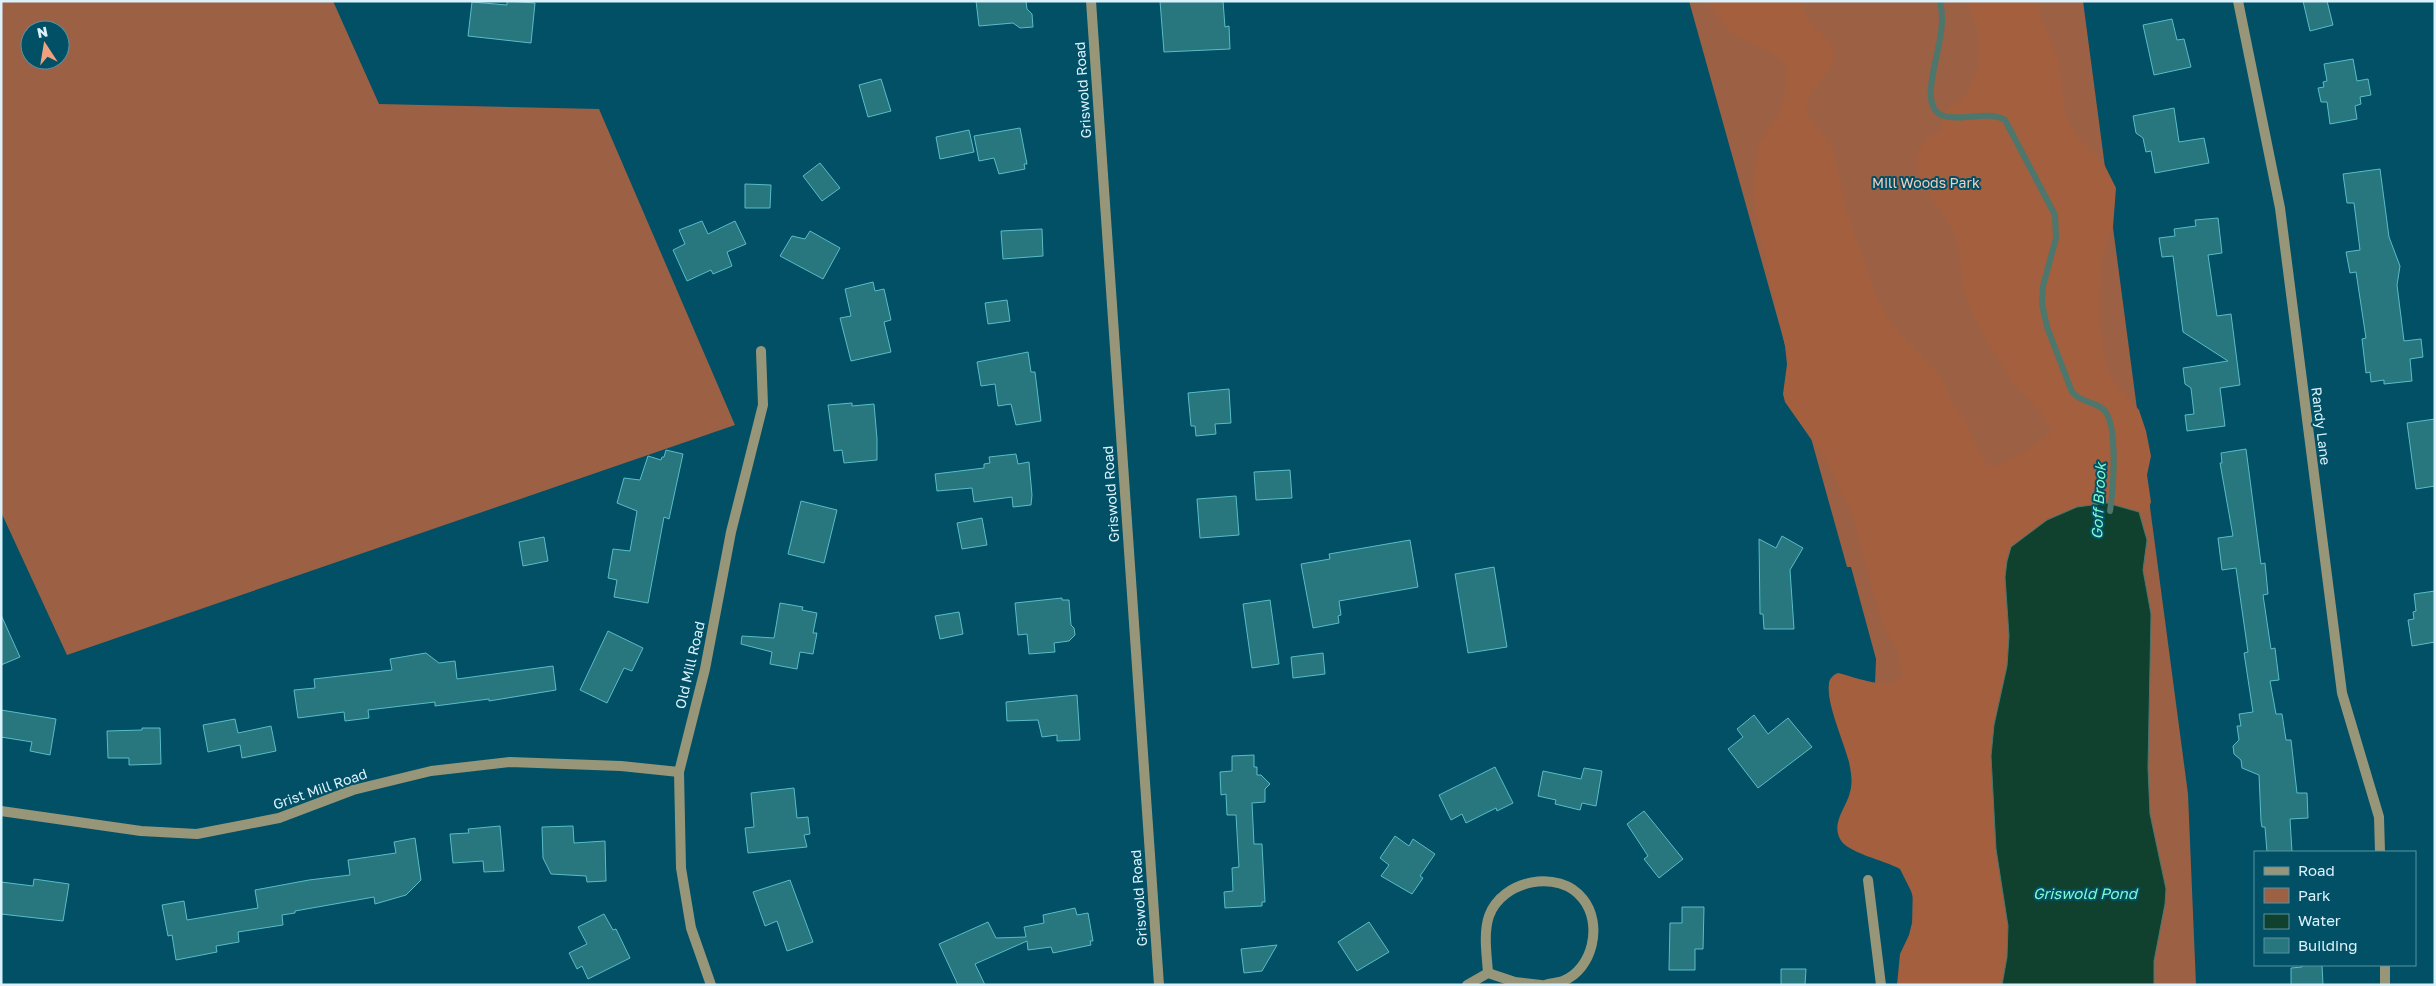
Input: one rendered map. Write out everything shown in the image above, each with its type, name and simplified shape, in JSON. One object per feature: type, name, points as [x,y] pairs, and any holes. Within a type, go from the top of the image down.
[{"type":"street","name":"Griswold Road","points":[[1091,1],[1159,985]]},
{"type":"street","name":"Randy Lane","points":[[2238,1],[2280,208],[2342,693],[2379,817],[2380,851]]},
{"type":"street","name":"Old Mill Road","points":[[711,985],[691,928],[681,868],[679,772],[705,669],[731,532],[763,406],[761,351]]},
{"type":"street","name":"Grist Mill Road","points":[[1,811],[141,831],[197,834],[279,818],[353,790],[431,771],[510,762],[621,766],[679,772]]},
{"type":"street","points":[[1868,880],[1881,985]]},
{"type":"street","points":[[1488,973],[1486,936],[1489,916],[1502,895],[1518,886],[1544,881],[1565,885],[1584,900],[1593,922],[1593,947],[1583,965],[1565,980],[1545,985]]},
{"type":"street","points":[[2385,966],[2386,985]]},
{"type":"street","points":[[1468,985],[1488,973],[1515,982],[1541,985]]},
{"type":"green space","points":[[1,1],[333,1],[379,104],[599,109],[735,425],[67,655],[1,512]]},
{"type":"green space","name":"Mill Woods Park","points":[[1689,1],[2083,1],[2188,794],[2196,985],[1911,985],[1913,875],[1869,839],[1876,659],[1851,567],[1847,567]]},
{"type":"green space","points":[[1705,1],[1800,1],[1811,22],[1831,45],[1834,61],[1809,98],[1807,106],[1809,116],[1833,148],[1847,212],[1878,300],[1895,329],[1939,374],[1945,384],[1949,399],[1964,417],[1978,449],[1989,466],[1995,466],[2011,459],[2051,433],[2050,427],[2040,412],[2014,384],[1979,326],[1965,293],[1955,237],[1947,220],[1925,188],[1917,171],[1916,164],[1919,151],[1930,136],[1942,129],[1943,113],[1966,94],[1977,69],[1979,57],[1978,33],[1971,11],[1965,1],[2039,1],[2040,16],[2058,58],[2066,117],[2077,136],[2103,162],[2116,188],[2113,227],[2107,240],[2101,264],[2099,326],[2106,362],[2112,379],[2139,410],[2146,431],[2151,456],[2147,475],[2151,502],[2148,511],[2145,513],[2077,507],[2047,520],[2011,547],[2005,577],[2009,636],[2007,666],[1994,725],[1993,741],[1994,819],[2008,926],[2007,957],[2002,985],[1897,985],[1900,954],[1909,935],[1916,907],[1911,891],[1900,869],[1850,848],[1840,839],[1838,833],[1838,821],[1850,792],[1851,777],[1849,762],[1830,701],[1830,680],[1838,673],[1870,682],[1888,683],[1901,677],[1900,663],[1894,644],[1883,627],[1852,514],[1825,459],[1785,402],[1783,394],[1787,364],[1785,346],[1755,212],[1753,183],[1759,144],[1779,113],[1786,86],[1785,66],[1768,52],[1730,31]]},
{"type":"water","name":"Griswold Pond","points":[[2107,503],[2139,512],[2147,540],[2143,570],[2151,614],[2148,768],[2150,814],[2166,889],[2154,961],[2154,985],[2002,985],[2007,957],[2008,926],[1996,849],[1991,756],[1994,725],[2007,666],[2009,636],[2005,577],[2007,561],[2011,547],[2047,520],[2077,507]]},
{"type":"building","points":[[507,1],[535,3],[531,43],[468,36],[472,2],[507,5]]},
{"type":"building","points":[[976,1],[1026,1],[1027,9],[1032,14],[1033,27],[1020,28],[1013,23],[979,26]]},
{"type":"building","points":[[1160,1],[1223,1],[1225,27],[1229,26],[1230,49],[1164,52]]},
{"type":"building","points":[[2303,1],[2327,1],[2333,25],[2310,31]]},
{"type":"building","points":[[2172,19],[2177,40],[2184,39],[2191,67],[2154,75],[2143,25]]},
{"type":"building","points":[[2353,59],[2357,81],[2368,79],[2371,95],[2360,97],[2361,104],[2355,106],[2357,119],[2330,124],[2327,102],[2321,102],[2318,88],[2324,87],[2323,82],[2327,81],[2324,64]]},
{"type":"building","points":[[881,79],[891,111],[868,117],[859,85]]},
{"type":"building","points":[[2174,108],[2179,142],[2204,138],[2209,163],[2155,173],[2151,151],[2146,152],[2143,138],[2136,133],[2133,116]]},
{"type":"building","points":[[1020,128],[1027,164],[1024,164],[1025,169],[999,174],[994,158],[979,161],[974,136]]},
{"type":"building","points":[[969,130],[974,152],[940,159],[936,137]]},
{"type":"building","points":[[820,163],[840,188],[822,201],[803,176]]},
{"type":"building","points":[[2380,169],[2389,237],[2400,266],[2397,285],[2404,341],[2421,339],[2423,357],[2410,359],[2412,381],[2384,384],[2384,380],[2371,382],[2370,372],[2366,373],[2362,339],[2366,338],[2356,272],[2350,273],[2346,252],[2360,250],[2354,203],[2347,203],[2343,174]]},
{"type":"building","points":[[745,184],[771,185],[770,208],[745,208]]},
{"type":"building","points":[[2218,218],[2222,253],[2208,255],[2217,316],[2231,314],[2240,385],[2220,388],[2225,426],[2187,431],[2185,415],[2194,414],[2191,388],[2185,384],[2183,368],[2228,361],[2183,332],[2173,256],[2162,257],[2159,238],[2175,236],[2174,229],[2196,226],[2195,220]]},
{"type":"building","points":[[702,221],[708,234],[735,221],[746,244],[727,252],[732,266],[713,274],[711,270],[687,281],[673,250],[685,244],[679,230]]},
{"type":"building","points":[[1042,229],[1043,256],[1003,259],[1001,231]]},
{"type":"building","points":[[810,231],[840,248],[823,279],[780,256],[792,236],[805,239]]},
{"type":"building","points":[[873,282],[875,291],[884,289],[891,320],[884,322],[891,352],[851,361],[840,318],[851,316],[845,289]]},
{"type":"building","points":[[1007,300],[1010,321],[988,324],[985,303]]},
{"type":"building","points":[[1028,352],[1031,372],[1035,372],[1041,421],[1016,425],[1011,404],[998,406],[995,384],[981,386],[977,362]]},
{"type":"building","points":[[1229,389],[1231,423],[1215,424],[1216,434],[1196,436],[1195,426],[1191,426],[1188,393]]},
{"type":"building","points":[[852,403],[852,406],[874,404],[877,460],[844,463],[842,450],[834,451],[828,405]]},
{"type":"building","points":[[2435,419],[2435,486],[2416,489],[2407,423]]},
{"type":"building","points":[[2246,449],[2261,564],[2265,563],[2268,594],[2263,595],[2271,649],[2275,648],[2279,680],[2270,681],[2276,714],[2282,714],[2286,740],[2291,740],[2297,793],[2307,793],[2308,818],[2290,819],[2292,851],[2267,851],[2265,827],[2262,827],[2261,821],[2259,775],[2242,768],[2241,760],[2234,754],[2233,746],[2239,740],[2237,726],[2241,726],[2239,714],[2253,712],[2244,653],[2248,652],[2236,568],[2222,570],[2218,538],[2233,536],[2220,463],[2222,463],[2221,453]]},
{"type":"building","points":[[666,450],[683,454],[669,519],[664,517],[648,603],[614,597],[617,580],[608,578],[613,549],[630,551],[637,511],[617,503],[624,478],[640,480],[648,456],[661,460]]},
{"type":"building","points":[[1016,454],[1018,464],[1029,462],[1031,505],[1013,507],[1012,497],[974,502],[972,488],[937,491],[935,474],[984,468],[984,464],[990,463],[989,457]]},
{"type":"building","points":[[1290,470],[1292,498],[1256,500],[1254,472]]},
{"type":"building","points":[[1236,496],[1239,535],[1200,538],[1197,499]]},
{"type":"building","points":[[801,501],[837,510],[824,563],[788,554]]},
{"type":"building","points":[[982,518],[987,545],[962,549],[957,523]]},
{"type":"building","points":[[1782,536],[1803,548],[1790,570],[1794,629],[1764,629],[1763,614],[1760,614],[1759,539],[1776,548]]},
{"type":"building","points":[[544,537],[548,561],[523,566],[519,542]]},
{"type":"building","points":[[1410,540],[1418,587],[1339,601],[1341,615],[1338,616],[1339,623],[1313,628],[1301,564],[1330,559],[1329,554]]},
{"type":"building","points":[[1494,567],[1507,647],[1468,653],[1455,574]]},
{"type":"building","points":[[2435,591],[2435,642],[2412,646],[2408,620],[2414,619],[2413,612],[2416,611],[2414,594]]},
{"type":"building","points":[[1062,598],[1062,600],[1069,600],[1071,625],[1074,628],[1075,635],[1069,641],[1054,643],[1055,652],[1029,654],[1027,634],[1018,635],[1015,603]]},
{"type":"building","points":[[1270,600],[1279,664],[1252,668],[1243,604]]},
{"type":"building","points":[[780,603],[803,607],[802,610],[817,613],[813,633],[817,633],[813,654],[800,652],[797,669],[770,664],[772,652],[741,644],[742,636],[774,638]]},
{"type":"building","points":[[959,612],[963,634],[940,639],[935,616]]},
{"type":"building","points":[[1,615],[20,657],[1,665]]},
{"type":"building","points":[[608,631],[643,648],[632,671],[624,668],[607,703],[580,690]]},
{"type":"building","points":[[426,653],[439,663],[455,661],[457,679],[553,666],[556,690],[489,701],[489,699],[435,706],[435,702],[368,710],[369,718],[345,721],[344,712],[298,718],[294,690],[315,688],[314,679],[392,670],[390,659]]},
{"type":"building","points":[[1323,653],[1325,674],[1293,678],[1291,657]]},
{"type":"building","points":[[1077,695],[1080,740],[1057,741],[1057,735],[1042,737],[1038,720],[1007,721],[1006,702]]},
{"type":"building","points":[[1,710],[56,719],[50,755],[30,751],[32,742],[1,737]]},
{"type":"building","points":[[1754,715],[1768,734],[1788,718],[1812,747],[1758,788],[1728,749],[1743,737],[1737,729]]},
{"type":"building","points":[[235,719],[238,733],[271,726],[276,751],[242,758],[240,745],[208,752],[203,725]]},
{"type":"building","points":[[142,728],[160,728],[161,764],[129,765],[129,758],[108,758],[107,731],[142,730]]},
{"type":"building","points":[[1254,755],[1254,767],[1257,767],[1257,775],[1261,775],[1270,784],[1265,789],[1265,802],[1252,803],[1254,844],[1262,844],[1265,902],[1262,902],[1262,906],[1225,908],[1224,892],[1233,891],[1232,868],[1239,867],[1236,815],[1227,815],[1226,794],[1221,795],[1220,772],[1232,771],[1232,756]]},
{"type":"building","points":[[1495,767],[1513,803],[1497,811],[1496,808],[1466,823],[1462,814],[1451,820],[1439,795]]},
{"type":"building","points":[[1584,768],[1602,771],[1596,806],[1582,803],[1580,810],[1555,804],[1556,800],[1538,796],[1543,771],[1581,779]]},
{"type":"building","points":[[794,788],[797,818],[808,817],[810,834],[804,835],[807,847],[748,853],[745,828],[754,827],[751,793]]},
{"type":"building","points":[[1644,811],[1683,859],[1659,878],[1644,859],[1648,856],[1627,824]]},
{"type":"building","points":[[500,826],[504,871],[484,872],[483,861],[453,863],[450,834],[469,833],[468,829]]},
{"type":"building","points":[[573,826],[574,843],[605,841],[606,881],[587,882],[586,876],[551,874],[543,858],[542,827]]},
{"type":"building","points":[[1395,836],[1409,846],[1413,839],[1435,854],[1420,876],[1423,878],[1412,894],[1381,876],[1389,865],[1380,858]]},
{"type":"building","points":[[415,838],[421,880],[406,895],[375,904],[374,897],[295,911],[295,913],[282,915],[283,925],[238,932],[239,942],[216,946],[217,952],[176,960],[172,935],[168,936],[162,905],[184,901],[187,920],[258,908],[255,890],[350,875],[348,860],[396,853],[394,842]]},
{"type":"building","points":[[34,879],[69,884],[63,921],[1,914],[1,882],[33,886]]},
{"type":"building","points":[[790,880],[813,942],[787,951],[777,921],[765,926],[753,892]]},
{"type":"building","points":[[1682,907],[1704,907],[1703,949],[1695,949],[1695,970],[1669,970],[1670,923],[1682,923]]},
{"type":"building","points":[[1075,908],[1077,915],[1088,913],[1093,941],[1090,941],[1091,945],[1053,953],[1051,947],[1028,950],[1027,941],[975,964],[985,985],[958,985],[939,944],[988,922],[996,938],[1026,937],[1024,927],[1044,923],[1043,915]]},
{"type":"building","points":[[604,914],[613,930],[616,929],[630,958],[588,979],[582,966],[577,969],[569,953],[587,944],[578,927]]},
{"type":"building","points":[[1369,922],[1389,952],[1357,971],[1338,942]]},
{"type":"building","points":[[1277,945],[1262,971],[1244,973],[1241,949]]},
{"type":"building","points":[[2322,966],[2323,985],[2291,985],[2291,968]]},
{"type":"building","points":[[1781,969],[1806,969],[1805,985],[1781,985]]},
{"type":"waterway","name":"Goff Brook","points":[[1940,1],[1942,23],[1932,77],[1932,103],[1937,112],[1946,117],[1994,116],[2005,120],[2055,215],[2056,238],[2043,286],[2042,304],[2047,327],[2072,392],[2079,398],[2099,406],[2108,416],[2114,457],[2110,511]]}]
